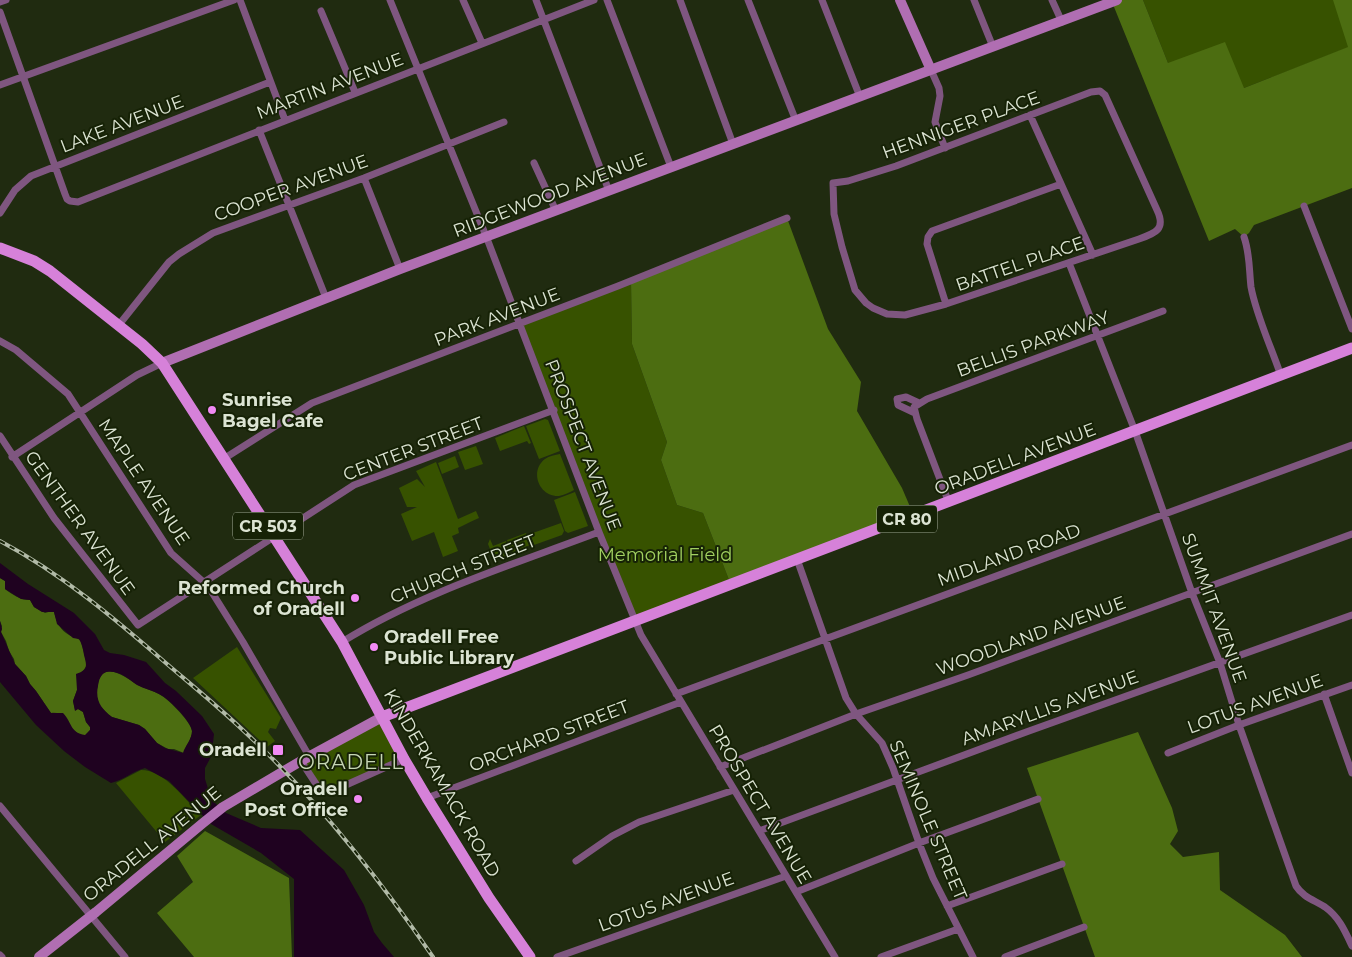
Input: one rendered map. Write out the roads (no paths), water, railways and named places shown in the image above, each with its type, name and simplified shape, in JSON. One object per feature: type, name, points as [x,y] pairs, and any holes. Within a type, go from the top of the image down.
[{"type":"main road","name":"KINDERKAMACK ROAD","points":[[1,251],[21,255],[42,266],[162,362],[342,642],[404,759],[427,798],[475,877],[530,957]]},
{"type":"main road","name":"ORADELL AVENUE","points":[[382,717],[949,503],[1352,348]]},
{"type":"street","points":[[0,2],[6,0]]},
{"type":"street","points":[[0,85],[234,0]]},
{"type":"street","points":[[240,0],[285,120]]},
{"type":"street","name":"PROSPECT AVENUE","points":[[390,0],[486,236],[599,532],[641,636],[835,957]]},
{"type":"street","points":[[463,0],[482,44]]},
{"type":"street","points":[[536,0],[609,190]]},
{"type":"street","name":"MARTIN AVENUE","points":[[55,166],[67,199],[78,202],[594,0]]},
{"type":"street","points":[[607,0],[671,167]]},
{"type":"street","points":[[680,0],[733,144]]},
{"type":"street","points":[[748,0],[796,121]]},
{"type":"street","points":[[822,0],[860,97]]},
{"type":"street","points":[[900,0],[939,88],[939,105],[935,122],[945,148]]},
{"type":"street","points":[[974,0],[993,47]]},
{"type":"street","points":[[1052,0],[1062,22]]},
{"type":"street","name":"RIDGEWOOD AVENUE","points":[[12,456],[137,375],[162,362],[486,236],[1118,0]]},
{"type":"street","points":[[321,10],[355,92]]},
{"type":"street","points":[[0,12],[55,166]]},
{"type":"street","name":"LAKE AVENUE","points":[[0,213],[15,190],[31,176],[270,82]]},
{"type":"street","name":"HENNIGER PLACE","points":[[887,314],[866,303],[855,290],[834,214],[832,183],[856,178],[945,148],[1091,92],[1100,91],[1104,95],[1160,217],[1161,223],[1159,228]]},
{"type":"street","points":[[1030,115],[1093,255]]},
{"type":"street","name":"COOPER AVENUE","points":[[118,326],[169,262],[213,233],[364,178],[504,122]]},
{"type":"street","points":[[259,130],[326,298]]},
{"type":"street","points":[[534,163],[556,211]]},
{"type":"street","points":[[364,178],[400,269]]},
{"type":"street","points":[[946,304],[928,244],[928,237],[932,231],[1061,184]]},
{"type":"street","points":[[1304,206],[1352,329]]},
{"type":"street","name":"PARK AVENUE","points":[[225,458],[312,403],[520,324],[787,218]]},
{"type":"street","name":"BATTEL PLACE","points":[[887,314],[905,316],[946,304],[1139,240],[1152,234],[1159,228]]},
{"type":"street","points":[[1244,237],[1248,246],[1251,287],[1255,303],[1282,376]]},
{"type":"street","name":"SUMMIT AVENUE","points":[[1069,263],[1135,431],[1192,593],[1220,663],[1239,724],[1296,886],[1304,896],[1333,914],[1344,929],[1352,946]]},
{"type":"street","name":"BELLIS PARKWAY","points":[[949,503],[916,408],[1163,311]]},
{"type":"street","name":"MAPLE AVENUE","points":[[0,342],[16,350],[68,394],[171,553],[204,582],[243,642],[320,790],[337,789],[404,759]]},
{"type":"street","name":"CENTER STREET","points":[[138,625],[354,485],[554,410]]},
{"type":"street","name":"GENTHER AVENUE","points":[[0,436],[54,518],[138,625]]},
{"type":"street","name":"MIDLAND ROAD","points":[[676,694],[1352,445]]},
{"type":"street","name":"CHURCH STREET","points":[[342,642],[370,625],[417,602],[599,532]]},
{"type":"street","name":"WOODLAND AVENUE","points":[[720,768],[856,714],[1352,534]]},
{"type":"street","name":"SEMINOLE STREET","points":[[797,560],[846,698],[856,714],[882,743],[919,843],[947,906],[973,957]]},
{"type":"street","name":"AMARYLLIS AVENUE","points":[[759,831],[1352,615]]},
{"type":"street","name":"LOTUS AVENUE","points":[[1168,752],[1239,724],[1352,684]]},
{"type":"street","points":[[1324,694],[1352,773]]},
{"type":"street","name":"ORCHARD STREET","points":[[427,798],[681,702]]},
{"type":"street","name":"ORADELL AVENUE","points":[[39,957],[223,808],[305,758],[382,717]]},
{"type":"street","points":[[576,861],[612,836],[639,822],[734,790]]},
{"type":"street","points":[[796,892],[919,843],[1038,799]]},
{"type":"street","points":[[0,806],[126,957]]},
{"type":"street","points":[[947,906],[1062,864]]},
{"type":"street","name":"LOTUS AVENUE","points":[[557,957],[786,876]]},
{"type":"street","points":[[1005,957],[1084,927]]},
{"type":"street","points":[[881,957],[958,929]]},
{"type":"railway","points":[[0,541],[45,568],[87,598],[147,647],[247,734],[323,812],[369,869],[433,957]]},
{"type":"place","name":"Sunrise Bagel Cafe","points":[[212,410]]},
{"type":"place","name":"Reformed Church of Oradell","points":[[355,598]]},
{"type":"place","name":"Oradell Free Public Library","points":[[374,647]]},
{"type":"place","name":"Oradell","points":[[278,750]]},
{"type":"place","name":"Oradell Post Office","points":[[358,799]]},
{"type":"district","name":"ORADELL","points":[[351,762]]},
{"type":"park label","name":"Memorial Field","points":[[665,555]]}]
